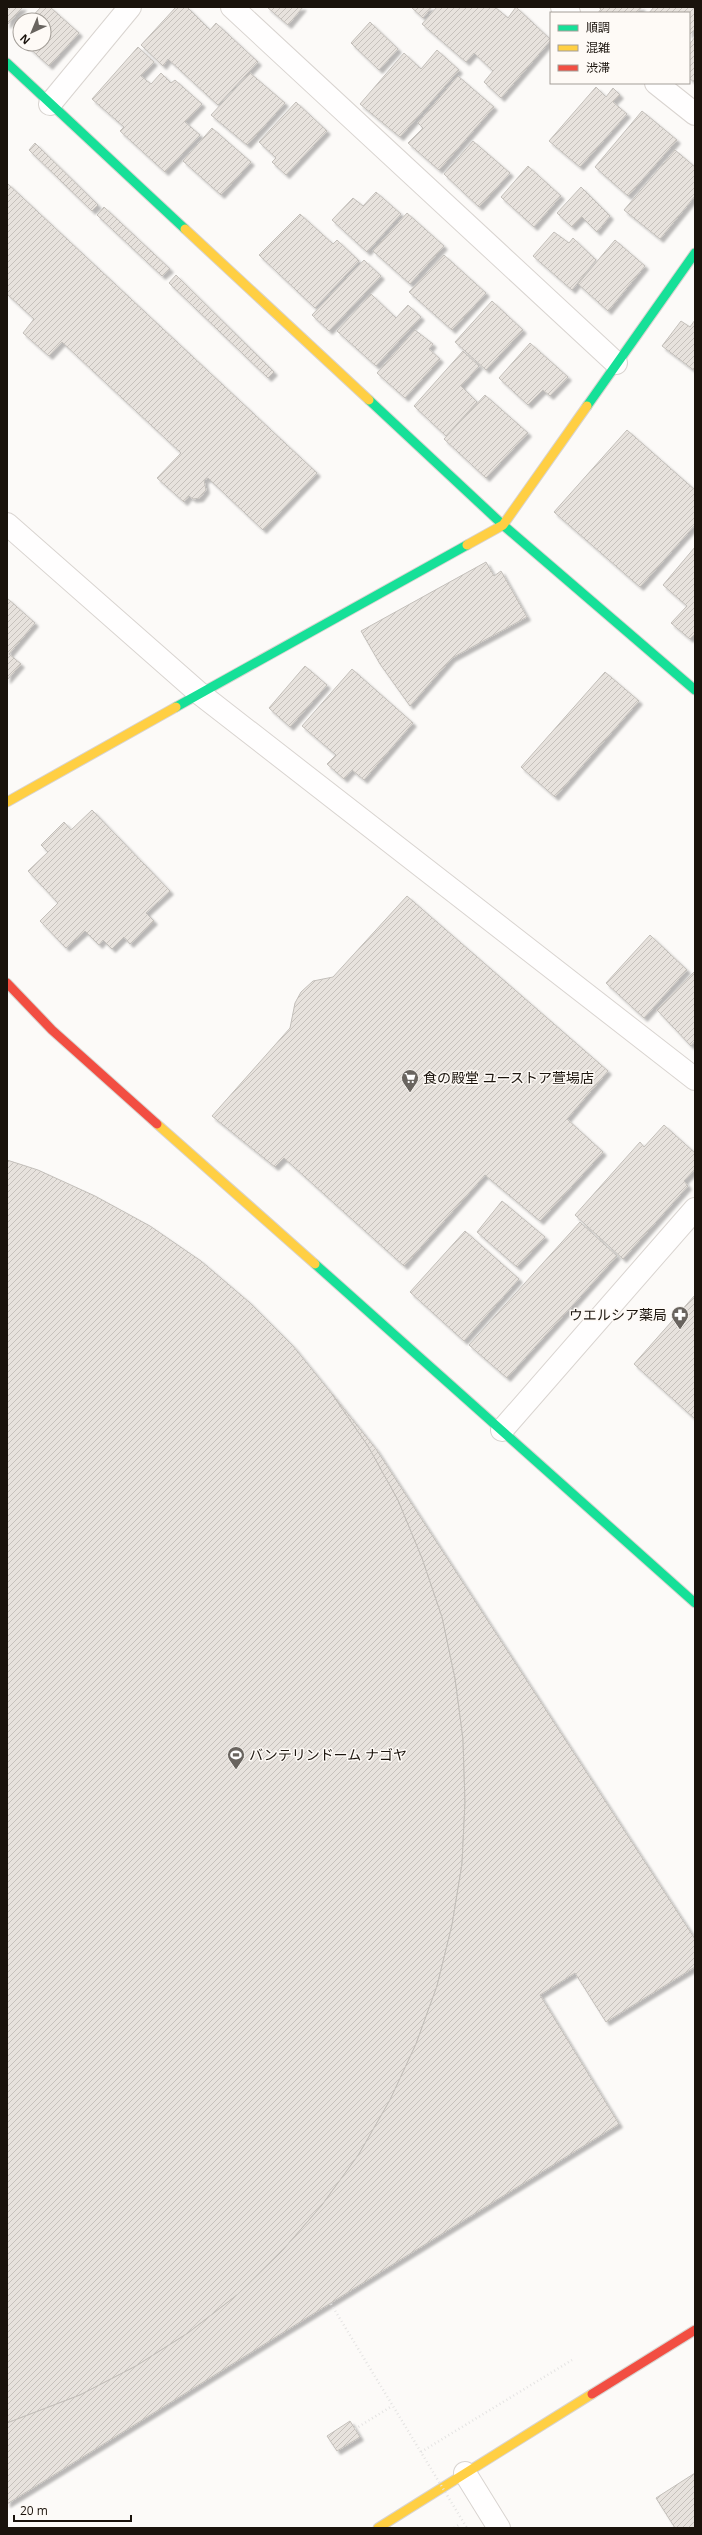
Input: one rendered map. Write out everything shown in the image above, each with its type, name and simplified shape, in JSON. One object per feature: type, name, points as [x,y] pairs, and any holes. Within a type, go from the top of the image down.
[{"type":"street","points":[[50,104],[130,7]]},
{"type":"street","points":[[232,7],[616,363]]},
{"type":"street","points":[[7,63],[503,525],[695,690]]},
{"type":"street","points":[[657,84],[695,114]]},
{"type":"street","points":[[7,802],[199,693],[503,525],[695,253]]},
{"type":"street","points":[[7,524],[199,693],[695,1079]]},
{"type":"street","points":[[7,983],[52,1030],[695,1603]]},
{"type":"street","points":[[502,1430],[695,1209]]},
{"type":"street","points":[[378,2528],[694,2332]]},
{"type":"street","points":[[466,2473],[499,2528]]},
{"type":"path","points":[[331,2304],[467,2528]]},
{"type":"path","points":[[421,2452],[572,2360]]},
{"type":"path","points":[[355,2429],[392,2406]]},
{"type":"building","points":[[7,7],[23,7],[19,12],[12,12],[12,19],[7,25]]},
{"type":"building","points":[[41,7],[50,7],[79,33],[49,66],[34,52],[52,52],[52,12],[36,12]]},
{"type":"building","points":[[176,7],[187,7],[210,30],[216,23],[258,62],[218,105],[168,59],[163,66],[141,45]]},
{"type":"building","points":[[267,7],[303,7],[288,25]]},
{"type":"building","points":[[411,7],[432,7],[423,18]]},
{"type":"building","points":[[437,7],[495,7],[508,18],[516,7],[550,39],[550,41],[501,98],[484,82],[493,71],[474,53],[466,62],[422,24]]},
{"type":"building","points":[[598,7],[642,7],[638,12],[599,12],[601,9]]},
{"type":"building","points":[[654,7],[695,7],[695,29],[690,34],[690,12],[650,12]]},
{"type":"building","points":[[370,22],[398,49],[379,70],[351,43]]},
{"type":"building","points":[[695,37],[695,83],[690,79],[690,44]]},
{"type":"building","points":[[138,47],[154,62],[141,76],[151,84],[161,73],[171,83],[175,80],[202,104],[185,122],[200,135],[165,172],[120,131],[124,127],[92,99]]},
{"type":"building","points":[[437,50],[459,70],[400,137],[360,104],[404,53],[421,69]]},
{"type":"building","points":[[250,73],[285,103],[247,145],[211,115]]},
{"type":"building","points":[[458,76],[494,107],[439,170],[408,143],[423,128],[418,123]]},
{"type":"building","points":[[596,87],[606,97],[613,88],[620,95],[613,102],[627,114],[580,167],[549,141]]},
{"type":"building","points":[[296,102],[327,131],[286,175],[272,162],[276,158],[259,142]]},
{"type":"building","points":[[642,111],[677,140],[628,196],[595,167]]},
{"type":"building","points":[[212,128],[251,162],[221,195],[183,161]]},
{"type":"building","points":[[473,141],[510,173],[479,207],[444,174]]},
{"type":"building","points":[[35,143],[98,205],[92,211],[29,150]]},
{"type":"building","points":[[675,150],[695,167],[695,196],[660,239],[624,210]]},
{"type":"building","points":[[528,166],[561,196],[534,227],[501,197]]},
{"type":"building","points":[[7,183],[317,473],[263,530],[208,478],[204,480],[206,490],[200,498],[193,499],[189,496],[184,502],[157,478],[181,453],[62,342],[49,356],[23,333],[34,319],[7,294]]},
{"type":"building","points":[[581,187],[610,216],[597,232],[582,217],[572,227],[557,213]]},
{"type":"building","points":[[376,192],[401,214],[367,252],[332,220],[353,198],[363,206]]},
{"type":"building","points":[[104,207],[170,269],[162,276],[97,215]]},
{"type":"building","points":[[407,213],[444,246],[410,284],[373,251]]},
{"type":"building","points":[[300,214],[333,244],[337,240],[359,261],[315,308],[259,255]]},
{"type":"building","points":[[554,232],[569,243],[573,238],[596,260],[572,290],[533,256]]},
{"type":"building","points":[[615,240],[645,266],[608,311],[578,284]]},
{"type":"building","points":[[444,255],[486,293],[452,330],[409,292]]},
{"type":"building","points":[[364,260],[381,276],[329,331],[312,315]]},
{"type":"building","points":[[176,275],[274,372],[268,378],[169,283]]},
{"type":"building","points":[[371,294],[396,318],[408,305],[421,317],[376,366],[337,331]]},
{"type":"building","points":[[492,301],[523,330],[486,370],[455,342]]},
{"type":"building","points":[[695,320],[695,371],[662,346],[681,321],[690,327]]},
{"type":"building","points":[[415,330],[433,344],[429,349],[440,359],[405,398],[377,373]]},
{"type":"building","points":[[530,343],[568,377],[550,396],[543,390],[528,405],[499,378]]},
{"type":"building","points":[[463,351],[479,366],[461,386],[477,402],[446,436],[414,406]]},
{"type":"building","points":[[485,395],[528,433],[486,478],[444,439]]},
{"type":"building","points":[[627,430],[695,490],[695,525],[640,587],[554,512]]},
{"type":"building","points":[[695,547],[695,634],[690,639],[671,623],[687,606],[663,585]]},
{"type":"building","points":[[486,562],[494,576],[501,571],[527,617],[452,658],[410,706],[380,664],[361,631]]},
{"type":"building","points":[[7,598],[35,623],[9,654],[21,664],[7,680]]},
{"type":"building","points":[[305,666],[327,685],[290,727],[269,708]]},
{"type":"building","points":[[352,669],[413,723],[364,780],[352,770],[344,779],[327,764],[336,755],[302,726]]},
{"type":"building","points":[[605,672],[639,701],[555,797],[521,767]]},
{"type":"building","points":[[92,810],[170,891],[146,913],[154,921],[130,944],[124,937],[112,949],[103,940],[99,945],[85,931],[66,948],[40,921],[58,903],[28,871],[48,852],[41,845],[64,822],[71,830]]},
{"type":"building","name":"食の殿堂 ユーストア萱場店","points":[[407,896],[608,1071],[567,1119],[603,1152],[540,1221],[485,1175],[404,1266],[284,1158],[275,1167],[212,1116],[290,1028],[295,1003],[301,992],[313,981],[333,977]]},
{"type":"building","points":[[650,935],[687,970],[644,1018],[606,983]]},
{"type":"building","points":[[695,971],[695,1041],[691,1046],[657,1010]]},
{"type":"building","points":[[664,1125],[695,1153],[695,1169],[684,1181],[688,1186],[623,1259],[575,1215],[640,1142],[644,1147]]},
{"type":"building","name":"バンテリンドーム ナゴヤ","points":[[7,1160],[38,1170],[95,1196],[150,1226],[201,1261],[249,1302],[293,1346],[332,1394],[368,1446],[398,1500],[422,1558],[442,1617],[455,1678],[463,1739],[465,1802],[462,1864],[452,1925],[437,1986],[416,2044],[390,2100],[359,2154],[322,2205],[282,2251],[237,2295],[188,2333],[136,2366],[80,2395],[7,2423]]},
{"type":"building","points":[[502,1201],[545,1237],[517,1267],[477,1232]]},
{"type":"building","points":[[580,1222],[617,1256],[507,1378],[469,1345]]},
{"type":"building","points":[[465,1231],[519,1279],[464,1341],[410,1292]]},
{"type":"building","name":"ウエルシア薬局","points":[[695,1295],[695,1419],[634,1364]]},
{"type":"building","points":[[332,1394],[376,1449],[695,1939],[695,1967],[606,2022],[575,1973],[540,1995],[619,2124],[7,2504],[7,2423],[80,2395],[136,2366],[188,2333],[237,2295],[282,2251],[322,2205],[359,2154],[390,2100],[416,2044],[437,1986],[452,1925],[462,1864],[465,1802],[463,1739],[455,1678],[442,1617],[422,1558],[398,1500],[368,1446]]},
{"type":"building","points":[[350,2421],[360,2437],[337,2451],[327,2436]]},
{"type":"building","points":[[695,2473],[695,2528],[675,2528],[656,2498]]},
{"type":"traffic: fast","points":[[7,63],[185,229]]},
{"type":"traffic: fast","points":[[587,406],[695,253]]},
{"type":"traffic: fast","points":[[369,400],[503,525],[695,690]]},
{"type":"traffic: fast","points":[[176,707],[467,545]]},
{"type":"traffic: fast","points":[[315,1264],[695,1603]]},
{"type":"traffic: slow","points":[[185,229],[369,400]]},
{"type":"traffic: slow","points":[[467,545],[503,525],[587,406]]},
{"type":"traffic: slow","points":[[7,802],[176,707]]},
{"type":"traffic: slow","points":[[157,1124],[315,1264]]},
{"type":"traffic: slow","points":[[378,2528],[592,2394]]},
{"type":"traffic: jam","points":[[7,983],[52,1030],[157,1124]]},
{"type":"traffic: jam","points":[[592,2394],[695,2330]]},
{"type":"place","name":"食の殿堂 ユーストア萱場店","points":[[410,1093]]},
{"type":"place","name":"ウエルシア薬局","points":[[680,1330]]},
{"type":"place","name":"バンテリンドーム ナゴヤ","points":[[236,1770]]}]
